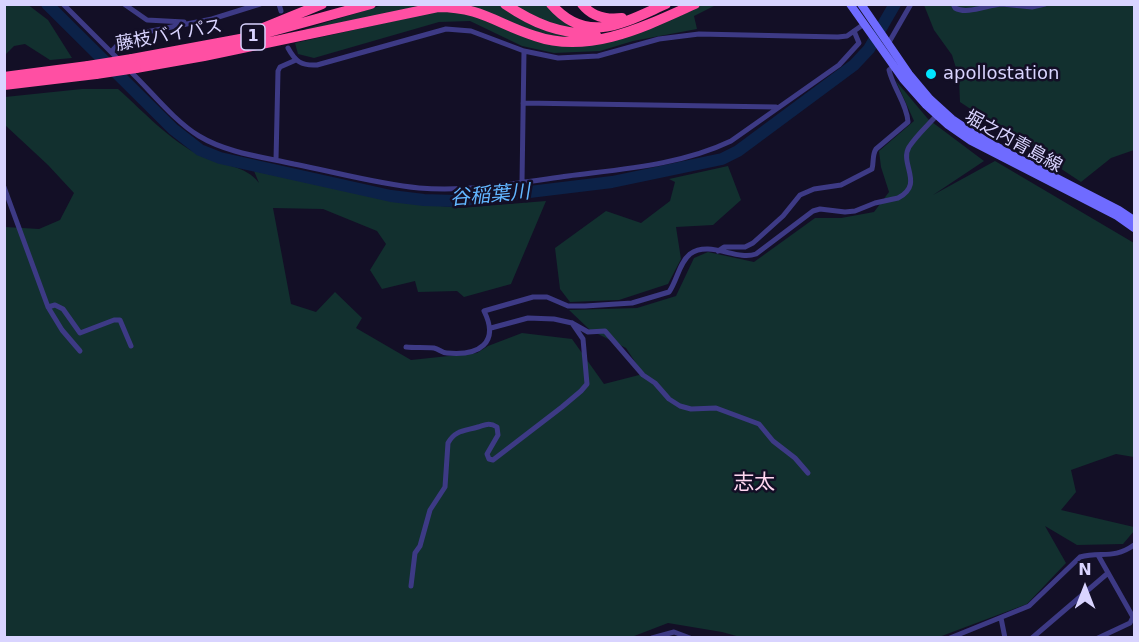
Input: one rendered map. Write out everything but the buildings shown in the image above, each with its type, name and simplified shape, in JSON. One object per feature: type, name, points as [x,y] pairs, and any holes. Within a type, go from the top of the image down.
[{"type":"highway","name":"1","points":[[212,45],[296,16],[322,4]]},
{"type":"highway","name":"藤枝バイパス","points":[[4,77],[134,64],[287,29],[371,4]]},
{"type":"highway","name":"1","points":[[505,4],[535,23],[554,30],[596,35],[620,34]]},
{"type":"highway","name":"1","points":[[551,4],[571,22],[584,27],[609,27],[643,20],[695,4]]},
{"type":"highway","name":"1","points":[[582,4],[596,16],[607,19],[643,20]]},
{"type":"highway","name":"1","points":[[134,64],[224,52],[438,7],[469,9],[535,36],[560,42],[592,41],[620,34],[666,4]]},
{"type":"highway","points":[[643,20],[651,20],[687,4]]},
{"type":"highway","name":"1","points":[[4,85],[92,70]]},
{"type":"main road","name":"堀之内青島線","points":[[850,4],[930,99],[952,119],[976,135],[1134,220]]},
{"type":"main road","name":"堀之内青島線","points":[[865,6],[872,28]]},
{"type":"main road","name":"堀之内青島線","points":[[884,43],[893,67],[926,105],[971,141],[1117,216],[1134,228]]},
{"type":"street","points":[[63,4],[187,128],[199,136],[229,149],[417,188],[467,189],[522,182],[627,168],[689,157],[714,149],[731,141],[839,64],[859,43],[854,31]]},
{"type":"street","points":[[124,4],[147,20],[192,23]]},
{"type":"street","points":[[111,52],[126,36],[192,23],[260,4]]},
{"type":"street","points":[[884,43],[911,4]]},
{"type":"street","points":[[953,4],[955,8],[964,12],[1002,4],[1032,7],[1045,4]]},
{"type":"street","points":[[288,48],[296,60],[306,65],[317,65],[446,29],[471,31],[524,51],[550,57],[578,58],[598,56],[678,36],[699,34],[838,38],[854,31],[862,21],[865,6]]},
{"type":"street","points":[[522,182],[524,51]]},
{"type":"street","points":[[276,160],[278,71],[280,67],[296,60]]},
{"type":"street","points":[[718,251],[724,247],[745,247],[753,243],[783,216],[800,195],[814,189],[842,185],[872,169],[873,153],[876,149],[908,122],[891,78],[889,70],[893,67]]},
{"type":"street","points":[[523,103],[777,107]]},
{"type":"street","points":[[406,347],[437,348],[448,353],[475,350],[485,344],[490,337],[491,328],[484,310],[533,297],[547,297],[568,306],[632,303],[659,296],[669,292],[682,264],[690,254],[700,250],[749,256],[756,254],[813,211],[820,209],[855,211],[905,194],[911,182],[906,156],[908,148],[937,115]]},
{"type":"street","points":[[4,187],[48,307],[62,330],[80,351]]},
{"type":"street","points":[[48,307],[55,305],[63,309],[80,333],[114,320],[120,320],[131,346]]},
{"type":"street","points":[[491,328],[528,318],[554,318],[572,323],[588,332],[605,332],[643,375],[655,382],[669,399],[691,410],[716,408],[759,424],[773,441],[795,458],[808,473]]},
{"type":"street","points":[[411,585],[415,553],[420,546],[430,510],[445,487],[448,443],[451,437],[463,429],[493,424],[497,427],[498,435],[487,454],[489,459],[493,460],[568,402],[586,384],[583,339],[572,323]]},
{"type":"street","points":[[950,638],[1029,606],[1080,557],[1117,554],[1134,545]]},
{"type":"street","points":[[1098,555],[1133,617],[1130,623],[1111,635],[1098,638]]},
{"type":"street","points":[[1032,638],[1108,573]]},
{"type":"street","points":[[1001,618],[1005,638]]},
{"type":"street","points":[[651,638],[674,632],[690,638]]},
{"type":"green space","points":[[27,4],[48,20],[72,58],[50,60],[25,44],[14,46],[5,55],[5,5]]},
{"type":"green space","points":[[383,5],[433,5],[311,32],[305,29]]},
{"type":"green space","points":[[451,5],[501,5],[588,38],[548,38]]},
{"type":"green space","points":[[512,5],[547,5],[580,28],[561,29]]},
{"type":"green space","points":[[702,5],[716,5],[694,16],[697,29],[633,41],[600,51],[554,53],[522,46],[470,21],[439,22],[314,58],[298,54],[295,43],[443,10],[473,14],[560,45],[673,18]]},
{"type":"green space","points":[[924,5],[1134,5],[1134,150],[1111,158],[1081,182],[960,102],[959,78],[952,55],[934,30]]},
{"type":"green space","points":[[896,81],[928,119],[984,161],[933,195],[995,161],[1134,243],[1134,457],[1116,454],[1071,470],[1076,492],[1061,510],[1134,527],[1134,531],[1123,544],[1077,545],[1045,526],[1066,563],[1027,604],[939,637],[740,637],[668,623],[629,638],[5,637],[5,227],[39,229],[60,220],[74,193],[5,125],[5,97],[82,89],[118,89],[178,142],[201,156],[247,172],[259,183],[254,171],[393,201],[460,208],[546,201],[511,284],[464,297],[457,291],[418,292],[415,281],[382,289],[370,270],[386,244],[377,231],[323,209],[273,208],[291,304],[316,312],[335,292],[362,318],[356,328],[411,360],[477,353],[488,346],[522,333],[572,339],[604,384],[643,374],[626,348],[590,330],[569,310],[637,308],[676,296],[694,258],[708,252],[754,262],[815,218],[841,218],[874,212],[889,192],[881,167],[879,151],[914,121]]},
{"type":"green space","points":[[728,166],[741,200],[713,225],[676,227],[681,259],[668,284],[619,300],[570,302],[560,289],[555,248],[606,211],[641,223],[670,201],[675,182],[669,179]]},
{"type":"waterway","name":"谷稲葉川","points":[[47,4],[173,129],[200,150],[220,158],[391,196],[455,201],[612,182],[722,159],[738,151],[854,65],[869,49],[895,4]]},
{"type":"place","name":"apollostation","points":[[931,74]]},
{"type":"district","name":"志太","points":[[754,484]]}]
